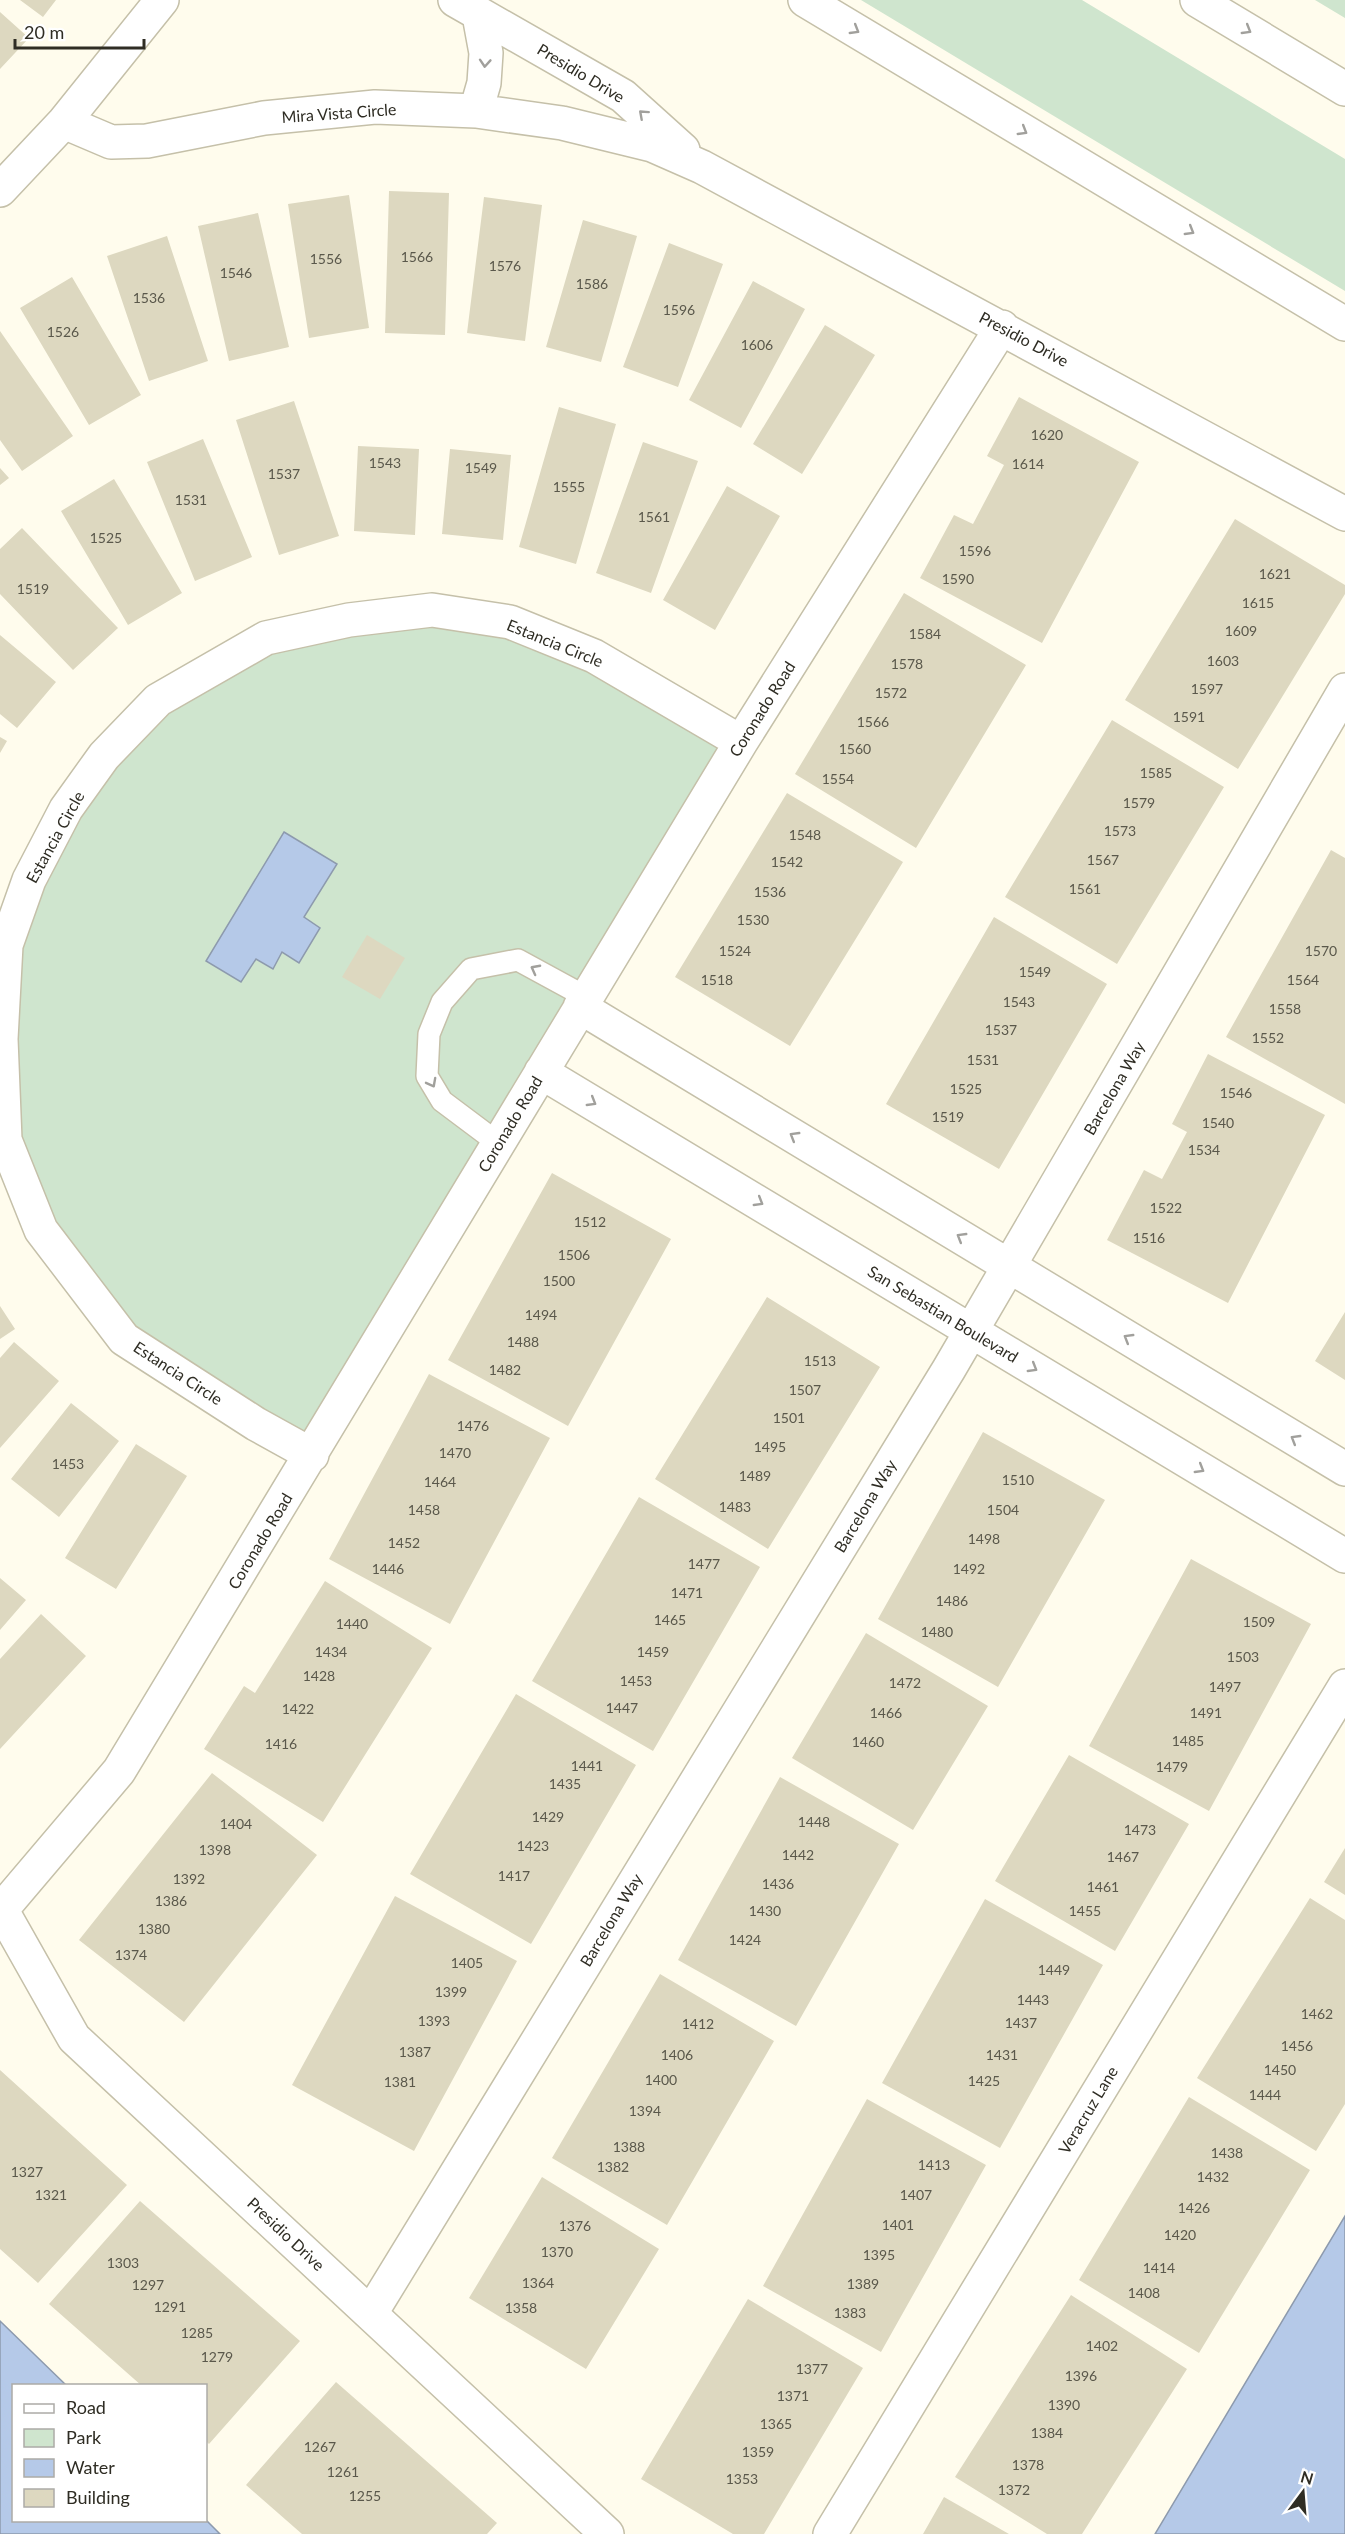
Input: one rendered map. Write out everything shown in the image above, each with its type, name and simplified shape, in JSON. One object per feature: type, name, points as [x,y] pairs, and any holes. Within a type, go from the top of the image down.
[{"type":"main road","points":[[0,190],[64,122],[162,0]]},
{"type":"main road","points":[[805,0],[1345,324]]},
{"type":"main road","points":[[1197,0],[1345,89]]},
{"type":"main road","name":"Presidio Drive","points":[[467,7],[486,53],[484,82],[477,111]]},
{"type":"main road","name":"Presidio Drive","points":[[467,7],[623,96],[702,166]]},
{"type":"main road","name":"Mira Vista Circle","points":[[64,122],[111,142],[147,141],[264,118],[375,107],[477,111],[562,123],[652,145]]},
{"type":"main road","name":"Presidio Drive","points":[[652,145],[702,166],[1345,514]]},
{"type":"main road","name":"Coronado Road","points":[[1,1908],[119,1771],[741,742],[1002,327]]},
{"type":"main road","name":"Estancia Circle","points":[[312,1455],[256,1424],[124,1339],[41,1230],[5,1140],[2,1039],[6,945],[29,880],[66,809],[104,756],[158,700],[266,638],[349,620],[432,610],[510,622],[594,656],[741,742]]},
{"type":"main road","name":"Barcelona Way","points":[[371,2313],[972,1331],[1345,690]]},
{"type":"main road","points":[[583,1002],[1010,1266],[1345,1469]]},
{"type":"main road","name":"San Sebastian Boulevard","points":[[542,1071],[1345,1556]]},
{"type":"main road","name":"Veracruz Lane","points":[[830,2534],[1345,1686]]},
{"type":"main road","name":"Presidio Drive","points":[[1,1908],[74,2038],[607,2534]]},
{"type":"lane","points":[[498,1143],[442,1101],[427,1076],[429,1034],[442,1002],[471,969],[518,960],[583,1002]]},
{"type":"green space","points":[[861,0],[1082,0],[1345,159],[1345,291]]},
{"type":"green space","points":[[1315,0],[1345,0],[1345,18]]},
{"type":"green space","points":[[349,620],[510,622],[741,742],[312,1455],[124,1339],[5,1140],[1,1039],[29,880],[158,700]]},
{"type":"water","points":[[284,832],[337,864],[304,917],[320,928],[299,963],[282,952],[273,969],[256,959],[241,982],[206,961]]},
{"type":"water","points":[[1345,2216],[1345,2534],[1155,2534]]},
{"type":"water","points":[[0,2321],[65,2384],[12,2384],[12,2522],[207,2521],[220,2534],[0,2534]]},
{"type":"building","points":[[20,0],[56,0],[43,17]]},
{"type":"building","points":[[0,12],[29,38],[0,69]]},
{"type":"building","points":[[389,191],[449,193],[445,335],[385,333]]},
{"type":"building","points":[[349,195],[369,328],[309,338],[288,204]]},
{"type":"building","points":[[484,197],[542,205],[525,341],[467,333]]},
{"type":"building","points":[[258,213],[289,347],[229,361],[198,226]]},
{"type":"building","points":[[583,220],[637,236],[601,362],[546,347]]},
{"type":"building","points":[[167,236],[208,361],[149,381],[107,256]]},
{"type":"building","points":[[669,243],[723,264],[678,387],[623,367]]},
{"type":"building","points":[[72,277],[141,395],[89,425],[20,308]]},
{"type":"building","points":[[753,281],[805,309],[741,428],[689,400]]},
{"type":"building","points":[[825,325],[875,355],[802,474],[753,444]]},
{"type":"building","points":[[0,331],[73,436],[22,471],[0,440]]},
{"type":"building","points":[[1019,397],[1139,462],[1042,643],[920,578],[954,515],[973,524],[1004,465],[987,456]]},
{"type":"building","points":[[294,401],[339,536],[279,555],[236,420]]},
{"type":"building","points":[[559,407],[616,424],[576,564],[519,547]]},
{"type":"building","points":[[203,439],[252,557],[195,581],[147,462]]},
{"type":"building","points":[[643,442],[698,461],[651,593],[596,573]]},
{"type":"building","points":[[358,446],[419,449],[415,535],[354,531]]},
{"type":"building","points":[[450,449],[511,455],[503,540],[442,534]]},
{"type":"building","points":[[0,468],[9,478],[0,485]]},
{"type":"building","points":[[114,479],[182,593],[128,625],[61,511]]},
{"type":"building","points":[[727,486],[780,516],[715,630],[663,600]]},
{"type":"building","points":[[1235,519],[1345,585],[1345,594],[1238,769],[1125,700]]},
{"type":"building","points":[[22,528],[118,628],[73,670],[0,594],[0,549]]},
{"type":"building","points":[[904,593],[1026,665],[916,848],[795,774]]},
{"type":"building","points":[[0,635],[56,682],[17,728],[0,714]]},
{"type":"building","points":[[1112,720],[1224,787],[1117,964],[1005,897]]},
{"type":"building","points":[[0,737],[7,741],[0,753]]},
{"type":"building","points":[[787,793],[903,862],[790,1046],[675,977]]},
{"type":"building","points":[[1331,850],[1345,858],[1345,1104],[1226,1037]]},
{"type":"building","points":[[994,917],[1107,984],[999,1169],[886,1104]]},
{"type":"building","points":[[367,935],[405,958],[380,999],[342,977]]},
{"type":"building","points":[[1208,1054],[1325,1115],[1228,1303],[1107,1240],[1144,1170],[1162,1179],[1187,1132],[1172,1124]]},
{"type":"building","points":[[552,1173],[671,1239],[568,1426],[448,1360]]},
{"type":"building","points":[[767,1297],[880,1367],[768,1549],[655,1479]]},
{"type":"building","points":[[0,1306],[15,1329],[0,1339]]},
{"type":"building","points":[[1345,1312],[1345,1380],[1315,1361]]},
{"type":"building","points":[[14,1342],[59,1381],[0,1448],[0,1358]]},
{"type":"building","points":[[429,1374],[550,1438],[450,1624],[329,1559]]},
{"type":"building","points":[[71,1403],[119,1441],[59,1517],[11,1479]]},
{"type":"building","points":[[983,1432],[1105,1500],[998,1687],[878,1619]]},
{"type":"building","points":[[136,1444],[187,1476],[116,1589],[65,1558]]},
{"type":"building","points":[[639,1497],[760,1567],[653,1751],[532,1681]]},
{"type":"building","points":[[1191,1559],[1311,1624],[1209,1811],[1089,1746]]},
{"type":"building","points":[[0,1578],[26,1600],[0,1630]]},
{"type":"building","points":[[325,1581],[432,1648],[323,1822],[204,1749],[244,1686],[255,1693]]},
{"type":"building","points":[[41,1614],[86,1656],[0,1749],[0,1659]]},
{"type":"building","points":[[866,1633],[988,1706],[913,1830],[792,1758]]},
{"type":"building","points":[[516,1694],[636,1765],[531,1944],[410,1874]]},
{"type":"building","points":[[1069,1755],[1189,1824],[1115,1951],[995,1881]]},
{"type":"building","points":[[212,1773],[317,1855],[184,2022],[79,1940]]},
{"type":"building","points":[[780,1777],[899,1844],[796,2026],[678,1960]]},
{"type":"building","points":[[1345,1848],[1345,1895],[1324,1882]]},
{"type":"building","points":[[395,1896],[517,1961],[414,2151],[292,2085]]},
{"type":"building","points":[[1310,1898],[1345,1920],[1345,2104],[1316,2151],[1197,2078]]},
{"type":"building","points":[[985,1899],[1103,1965],[1000,2148],[882,2083]]},
{"type":"building","points":[[660,1974],[774,2041],[667,2225],[552,2158]]},
{"type":"building","points":[[0,2070],[127,2185],[38,2283],[0,2249]]},
{"type":"building","points":[[1189,2097],[1310,2170],[1199,2353],[1079,2280]]},
{"type":"building","points":[[867,2099],[986,2165],[881,2352],[763,2286]]},
{"type":"building","points":[[542,2177],[659,2249],[586,2369],[469,2298]]},
{"type":"building","points":[[140,2201],[300,2341],[209,2444],[207,2442],[207,2384],[140,2384],[49,2304]]},
{"type":"building","points":[[1071,2295],[1187,2369],[1082,2534],[1047,2534],[955,2477]]},
{"type":"building","points":[[748,2299],[863,2368],[764,2534],[733,2534],[641,2479]]},
{"type":"building","points":[[336,2382],[497,2523],[487,2534],[302,2534],[246,2485]]},
{"type":"building","points":[[944,2497],[1009,2534],[923,2534]]}]
